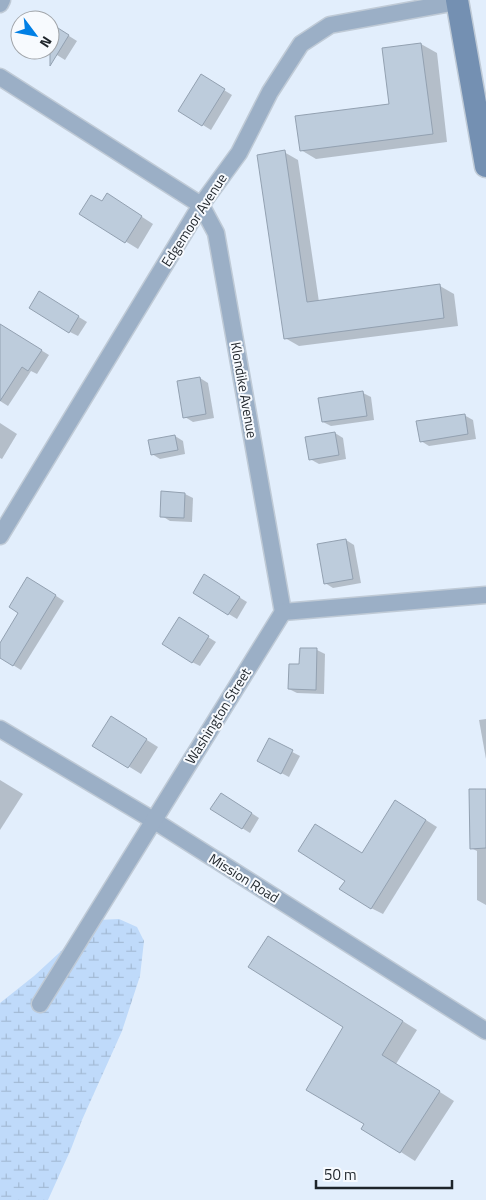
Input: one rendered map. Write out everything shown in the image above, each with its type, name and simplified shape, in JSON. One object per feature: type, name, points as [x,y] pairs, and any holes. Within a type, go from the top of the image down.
[{"type":"main road","points":[[457,1],[485,156]]},
{"type":"street","points":[[0,4],[2,0]]},
{"type":"street","name":"Edgemoor Avenue","points":[[0,536],[201,205],[239,153],[270,92],[301,44],[330,25],[457,1]]},
{"type":"street","name":"Klondike Avenue","points":[[0,77],[201,205],[216,233],[283,612]]},
{"type":"street","points":[[283,612],[486,595]]},
{"type":"street","name":"Washington Street","points":[[40,1004],[283,612]]},
{"type":"street","name":"Mission Road","points":[[0,729],[153,820],[486,1031]]},
{"type":"green space","points":[[119,919],[137,927],[144,941],[140,976],[122,1031],[48,1200],[0,1200],[0,1003],[98,920]]},
{"type":"building","points":[[60,29],[69,35],[60,50]]},
{"type":"building","points":[[421,43],[433,134],[300,151],[295,116],[389,104],[382,48]]},
{"type":"building","points":[[201,74],[225,89],[202,126],[178,111]]},
{"type":"building","points":[[285,150],[307,302],[440,284],[444,318],[284,339],[257,155]]},
{"type":"building","points":[[107,193],[142,216],[125,243],[79,214],[91,195],[102,201]]},
{"type":"building","points":[[39,291],[79,316],[69,333],[29,308]]},
{"type":"building","points":[[0,324],[42,350],[28,371],[22,367],[0,401]]},
{"type":"building","points":[[200,377],[206,414],[183,418],[177,381]]},
{"type":"building","points":[[363,391],[367,416],[322,422],[318,398]]},
{"type":"building","points":[[465,414],[468,434],[420,442],[416,421]]},
{"type":"building","points":[[335,432],[339,455],[309,460],[305,437]]},
{"type":"building","points":[[175,435],[178,450],[151,455],[148,440]]},
{"type":"building","points":[[161,491],[185,493],[184,518],[160,517]]},
{"type":"building","points":[[346,539],[353,579],[324,584],[317,544]]},
{"type":"building","points":[[204,574],[240,597],[228,615],[193,593]]},
{"type":"building","points":[[27,577],[56,595],[13,666],[0,658],[0,643],[18,613],[9,607]]},
{"type":"building","points":[[179,617],[209,636],[192,663],[162,644]]},
{"type":"building","points":[[300,648],[317,648],[316,690],[288,689],[289,664],[299,664]]},
{"type":"building","points":[[111,716],[147,739],[128,768],[92,746]]},
{"type":"building","points":[[269,738],[293,750],[281,774],[257,761]]},
{"type":"building","points":[[469,789],[486,789],[486,848],[470,849]]},
{"type":"building","points":[[221,793],[252,813],[242,829],[210,809]]},
{"type":"building","points":[[395,800],[426,820],[371,909],[339,889],[345,881],[298,851],[315,824],[362,853]]},
{"type":"building","points":[[268,936],[403,1021],[382,1055],[440,1091],[400,1153],[361,1129],[364,1124],[306,1090],[343,1027],[248,967]]}]
